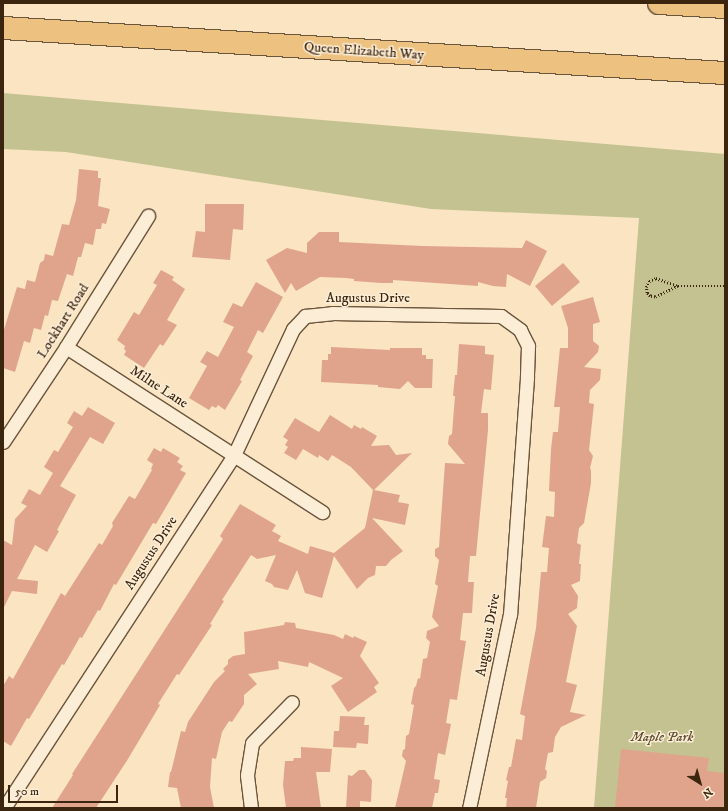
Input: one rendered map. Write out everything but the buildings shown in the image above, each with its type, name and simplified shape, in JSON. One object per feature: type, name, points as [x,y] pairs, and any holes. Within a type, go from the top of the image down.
[{"type":"highway","points":[[660,3],[725,7]]},
{"type":"highway","name":"Queen Elizabeth Way","points":[[3,28],[725,73]]},
{"type":"street","name":"Lockhart Road","points":[[3,442],[66,347],[148,216]]},
{"type":"street","name":"Augustus Drive","points":[[4,808],[234,455],[293,329],[306,316],[332,313],[501,316],[520,330],[528,346],[510,614],[469,808]]},
{"type":"street","name":"Milne Lane","points":[[66,347],[322,512]]},
{"type":"street","points":[[251,808],[247,775],[252,743],[292,702]]},
{"type":"path","points":[[678,286],[655,297],[650,296],[647,293],[646,287],[649,281],[656,278],[678,286],[725,286]]},
{"type":"green space","name":"Maple Park","points":[[3,93],[725,154],[725,808],[594,808],[639,218],[431,209],[66,152],[3,149]]}]
